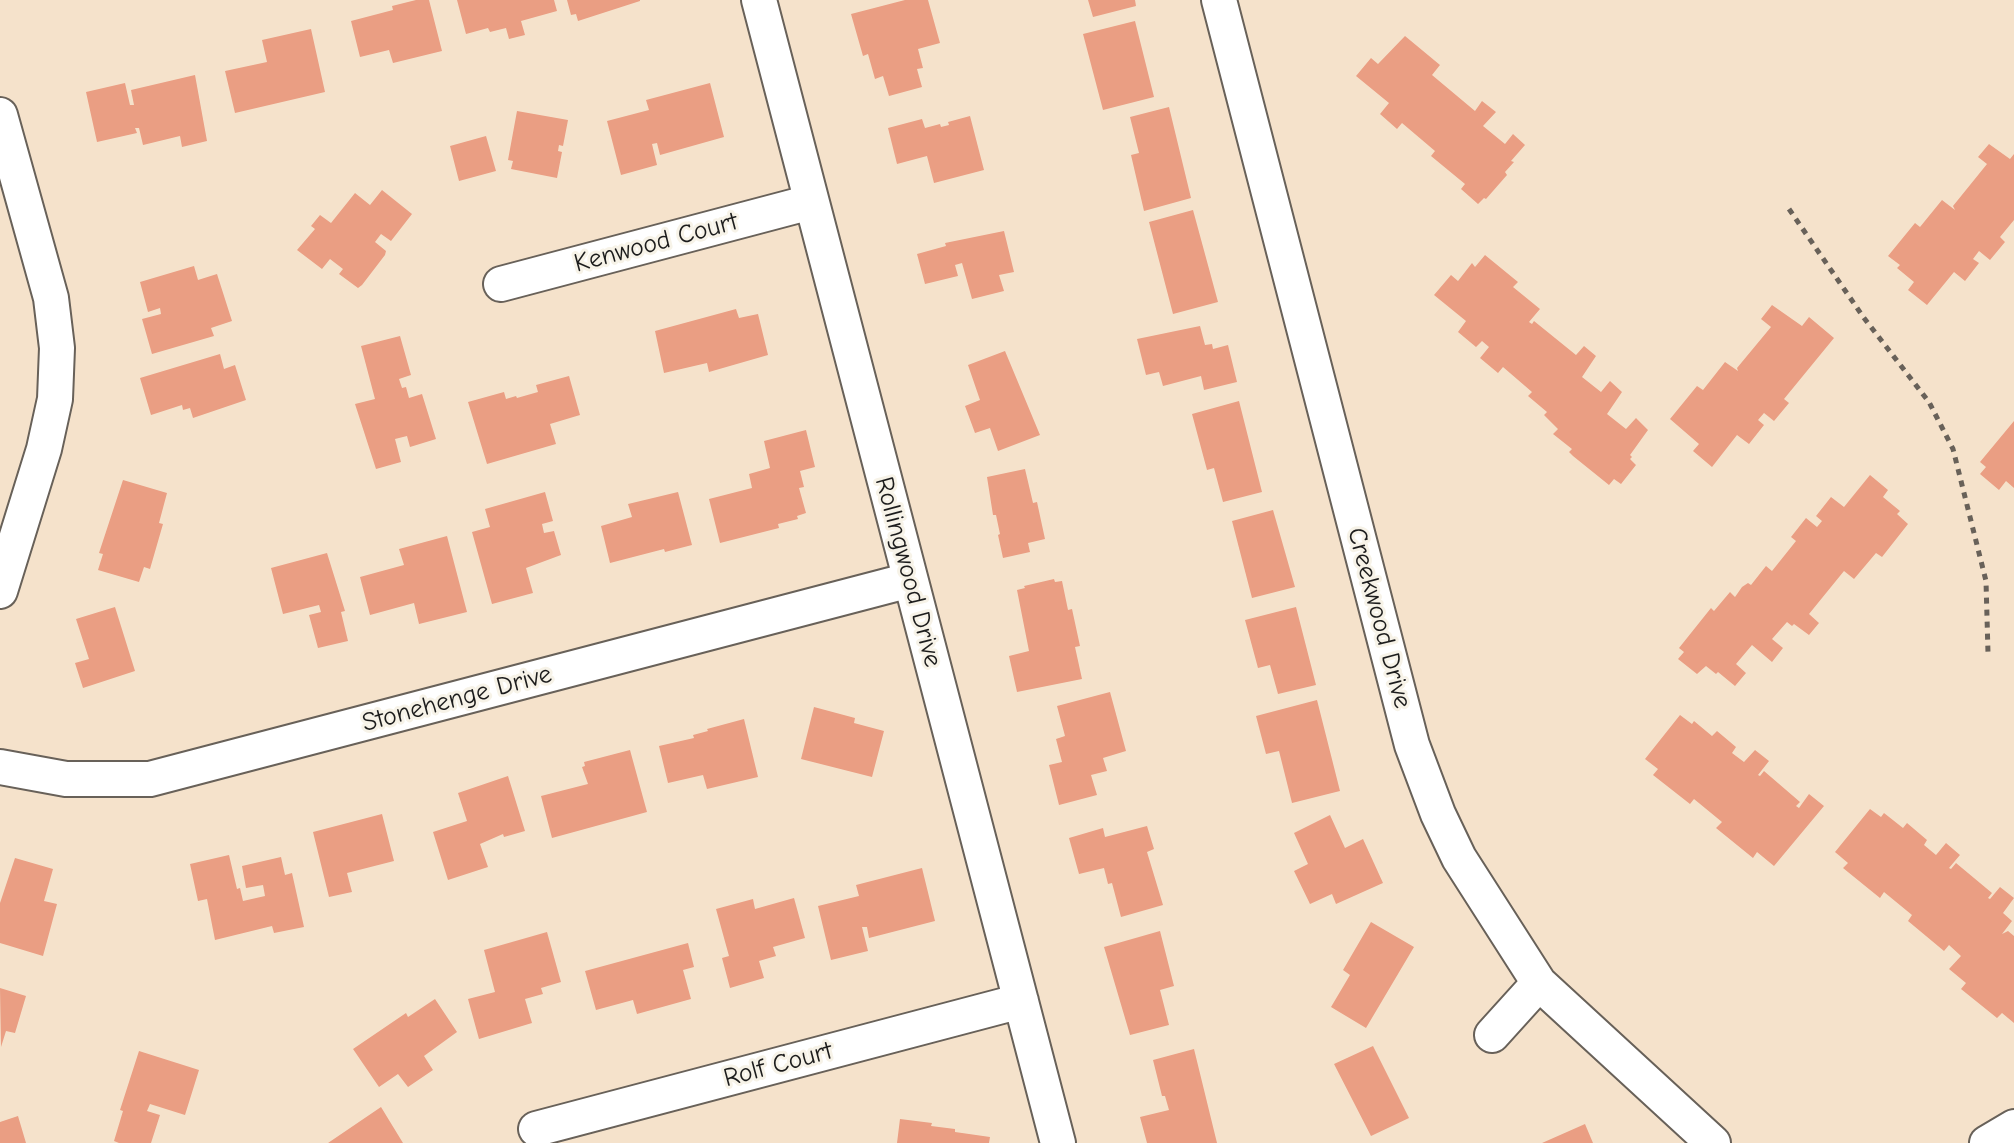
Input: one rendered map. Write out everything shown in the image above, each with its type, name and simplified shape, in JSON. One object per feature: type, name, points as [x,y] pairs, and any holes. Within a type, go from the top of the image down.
[{"type":"street","name":"Rollingwood Drive","points":[[759,0],[1058,1143]]},
{"type":"street","name":"Creekwood Drive","points":[[1219,0],[1412,745],[1438,814],[1459,858],[1539,983],[1713,1143]]},
{"type":"street","points":[[0,115],[51,298],[57,348],[55,399],[44,449],[0,591]]},
{"type":"street","name":"Kenwood Court","points":[[501,284],[811,202]]},
{"type":"street","name":"Stonehenge Drive","points":[[0,767],[66,779],[150,779],[910,580]]},
{"type":"street","points":[[1492,1035],[1539,983]]},
{"type":"street","name":"Rolf Court","points":[[536,1129],[1021,1001]]},
{"type":"street","points":[[1987,1143],[2014,1127]]},
{"type":"path","points":[[1789,209],[1864,318],[1929,402],[1953,449],[1986,581],[1988,653]]},
{"type":"building","points":[[429,0],[442,51],[393,63],[389,50],[360,57],[351,21],[393,10],[392,6]]},
{"type":"building","points":[[457,0],[554,0],[557,11],[521,21],[525,35],[509,39],[506,28],[490,32],[488,28],[466,34]]},
{"type":"building","points":[[567,0],[640,1],[578,21],[576,14],[571,15]]},
{"type":"building","points":[[905,0],[928,0],[940,43],[918,49],[923,68],[917,69],[922,87],[889,96],[883,76],[875,79],[868,54],[863,56],[851,14]]},
{"type":"building","points":[[1088,0],[1135,0],[1136,6],[1093,17]]},
{"type":"building","points":[[1135,21],[1154,97],[1103,110],[1083,34]]},
{"type":"building","points":[[311,29],[325,92],[235,113],[225,71],[267,62],[262,40]]},
{"type":"building","points":[[1405,36],[1440,65],[1432,75],[1475,111],[1482,101],[1496,112],[1483,126],[1505,144],[1513,134],[1525,145],[1511,161],[1514,162],[1505,172],[1507,175],[1478,204],[1461,189],[1465,184],[1431,156],[1435,151],[1402,123],[1397,129],[1380,114],[1389,103],[1356,76],[1371,58],[1378,64]]},
{"type":"building","points":[[195,75],[207,141],[182,147],[180,136],[143,145],[139,128],[135,128],[137,133],[97,142],[86,92],[125,83],[130,105],[134,105],[131,90]]},
{"type":"building","points":[[710,83],[724,137],[660,155],[657,143],[652,144],[657,165],[621,175],[607,121],[649,110],[646,100]]},
{"type":"building","points":[[1169,107],[1191,198],[1144,211],[1131,155],[1139,153],[1130,117]]},
{"type":"building","points":[[517,111],[568,120],[563,146],[559,145],[558,151],[562,152],[557,178],[511,169],[513,161],[508,160]]},
{"type":"building","points":[[970,116],[984,170],[934,183],[927,156],[897,164],[888,128],[922,119],[925,128],[940,124],[941,127]]},
{"type":"building","points":[[486,136],[496,171],[459,181],[450,146]]},
{"type":"building","points":[[1989,144],[2010,159],[2014,154],[2014,220],[2000,237],[2005,242],[1990,260],[1979,251],[1973,259],[1979,263],[1965,281],[1954,272],[1927,305],[1908,290],[1914,282],[1888,256],[1915,223],[1920,227],[1942,200],[1955,210],[1953,206],[1987,164],[1978,157]]},
{"type":"building","points":[[382,190],[412,214],[391,241],[381,234],[375,242],[386,251],[385,255],[358,288],[339,274],[343,269],[330,259],[322,269],[297,250],[315,229],[311,226],[320,215],[331,223],[355,193],[370,205]]},
{"type":"building","points":[[1193,210],[1218,302],[1173,314],[1149,222]]},
{"type":"building","points":[[1004,231],[1014,272],[999,275],[1004,291],[972,299],[962,263],[955,265],[958,276],[925,284],[917,254],[946,246],[945,243]]},
{"type":"building","points":[[1485,255],[1518,282],[1513,287],[1540,309],[1529,322],[1532,324],[1534,321],[1576,355],[1584,346],[1596,356],[1582,377],[1601,392],[1610,381],[1622,392],[1607,414],[1626,429],[1636,418],[1648,430],[1630,455],[1636,465],[1621,484],[1614,479],[1609,485],[1569,452],[1572,449],[1553,434],[1558,429],[1544,415],[1547,412],[1528,396],[1532,392],[1503,367],[1498,373],[1480,358],[1489,347],[1482,341],[1476,347],[1458,332],[1466,321],[1434,295],[1451,275],[1458,281],[1472,263],[1475,267]]},
{"type":"building","points":[[194,266],[198,280],[217,274],[232,321],[211,328],[214,336],[152,354],[142,319],[161,314],[160,308],[148,312],[140,282]]},
{"type":"building","points":[[1772,305],[1802,326],[1809,317],[1834,338],[1784,399],[1789,403],[1774,421],[1764,413],[1758,420],[1764,425],[1749,444],[1737,435],[1712,467],[1693,451],[1699,444],[1670,419],[1697,386],[1703,390],[1725,362],[1738,371],[1737,368],[1771,327],[1761,319]]},
{"type":"building","points":[[736,309],[739,318],[758,314],[768,355],[709,372],[707,363],[664,373],[655,331]]},
{"type":"building","points":[[1200,326],[1205,345],[1212,344],[1213,349],[1228,345],[1237,382],[1204,390],[1201,376],[1163,386],[1159,372],[1146,375],[1137,339]]},
{"type":"building","points":[[400,336],[411,375],[399,379],[402,388],[406,387],[409,398],[422,394],[436,439],[410,447],[407,436],[395,439],[401,462],[376,469],[355,404],[375,399],[361,346]]},
{"type":"building","points":[[1005,351],[1040,435],[998,451],[990,428],[975,433],[965,406],[980,400],[968,365]]},
{"type":"building","points":[[220,354],[224,369],[235,365],[246,400],[193,418],[190,408],[183,410],[182,405],[151,415],[140,378]]},
{"type":"building","points":[[569,376],[580,415],[550,424],[556,444],[487,464],[468,402],[504,392],[506,399],[517,398],[538,392],[536,385]]},
{"type":"building","points":[[1239,401],[1262,492],[1223,502],[1214,468],[1207,470],[1192,414]]},
{"type":"building","points":[[2014,421],[2014,488],[2006,481],[1999,490],[1980,474],[1986,467],[1980,462]]},
{"type":"building","points":[[806,430],[815,467],[800,471],[804,487],[799,488],[806,513],[797,516],[798,519],[778,524],[779,528],[720,543],[709,499],[752,488],[749,474],[770,468],[764,441]]},
{"type":"building","points":[[1025,469],[1033,503],[1037,502],[1045,539],[1028,543],[1030,552],[1003,558],[987,477]]},
{"type":"building","points":[[1870,475],[1888,490],[1883,497],[1900,511],[1897,514],[1908,524],[1882,557],[1876,553],[1854,579],[1844,571],[1809,614],[1819,623],[1809,635],[1787,622],[1772,639],[1783,648],[1772,662],[1752,645],[1736,664],[1746,673],[1735,686],[1706,666],[1697,674],[1678,659],[1684,652],[1679,648],[1711,608],[1714,611],[1730,592],[1735,597],[1742,587],[1748,583],[1751,585],[1766,566],[1772,571],[1796,541],[1791,537],[1806,518],[1817,527],[1822,521],[1816,516],[1831,497],[1844,507]]},
{"type":"building","points":[[123,480],[167,493],[159,523],[163,524],[150,569],[144,567],[139,582],[98,570],[103,554],[99,553]]},
{"type":"building","points":[[545,492],[553,521],[542,524],[544,533],[554,531],[561,555],[526,568],[533,593],[492,604],[472,532],[490,527],[485,509]]},
{"type":"building","points":[[678,492],[692,545],[610,563],[601,526],[632,517],[628,504]]},
{"type":"building","points":[[1273,510],[1295,587],[1252,598],[1232,521]]},
{"type":"building","points":[[447,536],[467,612],[419,624],[414,603],[370,615],[360,577],[404,565],[399,549]]},
{"type":"building","points":[[327,553],[345,611],[341,612],[348,641],[318,648],[309,615],[321,612],[319,605],[283,614],[271,568]]},
{"type":"building","points":[[1054,579],[1055,582],[1062,581],[1068,610],[1072,609],[1080,646],[1075,647],[1082,679],[1017,692],[1009,656],[1029,651],[1017,590]]},
{"type":"building","points":[[115,607],[135,671],[83,688],[75,663],[89,659],[76,619]]},
{"type":"building","points":[[1296,607],[1316,685],[1278,694],[1270,665],[1258,668],[1245,620]]},
{"type":"building","points":[[1110,692],[1126,751],[1103,758],[1107,771],[1091,775],[1097,795],[1059,805],[1049,765],[1062,762],[1056,739],[1065,736],[1057,706]]},
{"type":"building","points":[[1317,700],[1340,791],[1292,803],[1279,751],[1266,754],[1256,716]]},
{"type":"building","points":[[814,707],[855,718],[854,723],[884,731],[872,777],[801,759]]},
{"type":"building","points":[[1680,715],[1692,724],[1694,721],[1712,736],[1717,731],[1736,747],[1732,753],[1744,762],[1755,750],[1769,761],[1758,775],[1764,771],[1800,802],[1796,806],[1799,808],[1809,794],[1824,806],[1774,866],[1757,852],[1753,858],[1716,828],[1722,822],[1694,799],[1690,804],[1653,775],[1658,769],[1645,759]]},
{"type":"building","points":[[744,719],[758,777],[707,789],[703,775],[668,783],[659,746],[694,738],[693,735],[707,729]]},
{"type":"building","points":[[630,750],[647,812],[552,838],[541,796],[588,784],[582,767],[585,766],[584,762]]},
{"type":"building","points":[[508,776],[525,831],[504,837],[503,834],[480,844],[488,867],[448,880],[433,832],[467,821],[458,793]]},
{"type":"building","points":[[1870,809],[1881,817],[1884,813],[1903,828],[1907,823],[1927,840],[1924,845],[1936,855],[1946,843],[1960,855],[1949,868],[1956,863],[1992,893],[1988,898],[2000,887],[2014,898],[2003,913],[2012,921],[2002,934],[2008,931],[2014,936],[2014,1023],[2002,1013],[1997,1018],[1961,989],[1966,983],[1949,969],[1961,956],[1949,945],[1944,951],[1908,921],[1912,915],[1884,892],[1880,898],[1843,868],[1848,863],[1835,852]]},
{"type":"building","points":[[382,814],[394,861],[347,873],[352,892],[329,897],[313,832]]},
{"type":"building","points":[[1330,815],[1345,848],[1363,839],[1383,883],[1336,904],[1332,894],[1310,904],[1294,871],[1308,864],[1294,833]]},
{"type":"building","points":[[1147,826],[1154,849],[1147,852],[1163,905],[1121,917],[1112,883],[1108,884],[1104,868],[1079,874],[1069,838],[1103,828],[1105,837]]},
{"type":"building","points":[[229,855],[243,901],[265,896],[263,885],[246,888],[242,866],[281,857],[285,875],[292,873],[304,927],[274,933],[272,926],[215,940],[207,899],[198,901],[190,864]]},
{"type":"building","points":[[15,858],[53,869],[44,901],[57,904],[43,956],[0,943],[0,903]]},
{"type":"building","points":[[922,868],[935,921],[869,938],[867,927],[862,927],[868,951],[831,960],[818,906],[859,896],[856,885]]},
{"type":"building","points":[[794,898],[805,938],[773,947],[776,956],[759,961],[764,978],[730,988],[722,958],[729,956],[716,909],[753,899],[755,909]]},
{"type":"building","points":[[1371,922],[1414,947],[1366,1028],[1331,1007],[1350,975],[1343,970]]},
{"type":"building","points":[[1160,931],[1174,986],[1160,990],[1169,1025],[1130,1035],[1104,947]]},
{"type":"building","points":[[547,932],[561,982],[541,988],[543,994],[525,999],[532,1023],[479,1039],[468,999],[495,992],[484,950]]},
{"type":"building","points":[[688,943],[694,967],[683,970],[691,999],[637,1014],[633,1000],[596,1010],[585,971]]},
{"type":"building","points":[[0,988],[26,996],[15,1033],[6,1031],[1,1047]]},
{"type":"building","points":[[435,999],[457,1032],[424,1056],[433,1070],[408,1087],[398,1074],[379,1087],[353,1049],[406,1013],[408,1017]]},
{"type":"building","points":[[1373,1046],[1409,1118],[1371,1136],[1334,1064]]},
{"type":"building","points":[[1194,1049],[1217,1143],[1147,1143],[1140,1117],[1169,1110],[1165,1096],[1162,1096],[1153,1060]]},
{"type":"building","points":[[139,1051],[199,1070],[185,1115],[150,1104],[147,1111],[160,1115],[151,1143],[119,1143],[114,1141],[123,1111],[120,1110]]},
{"type":"building","points":[[381,1107],[403,1143],[328,1143]]},
{"type":"building","points":[[18,1116],[26,1143],[0,1143],[0,1122]]},
{"type":"building","points":[[900,1119],[990,1137],[989,1143],[897,1143]]},
{"type":"building","points":[[1585,1124],[1593,1143],[1542,1143]]}]
